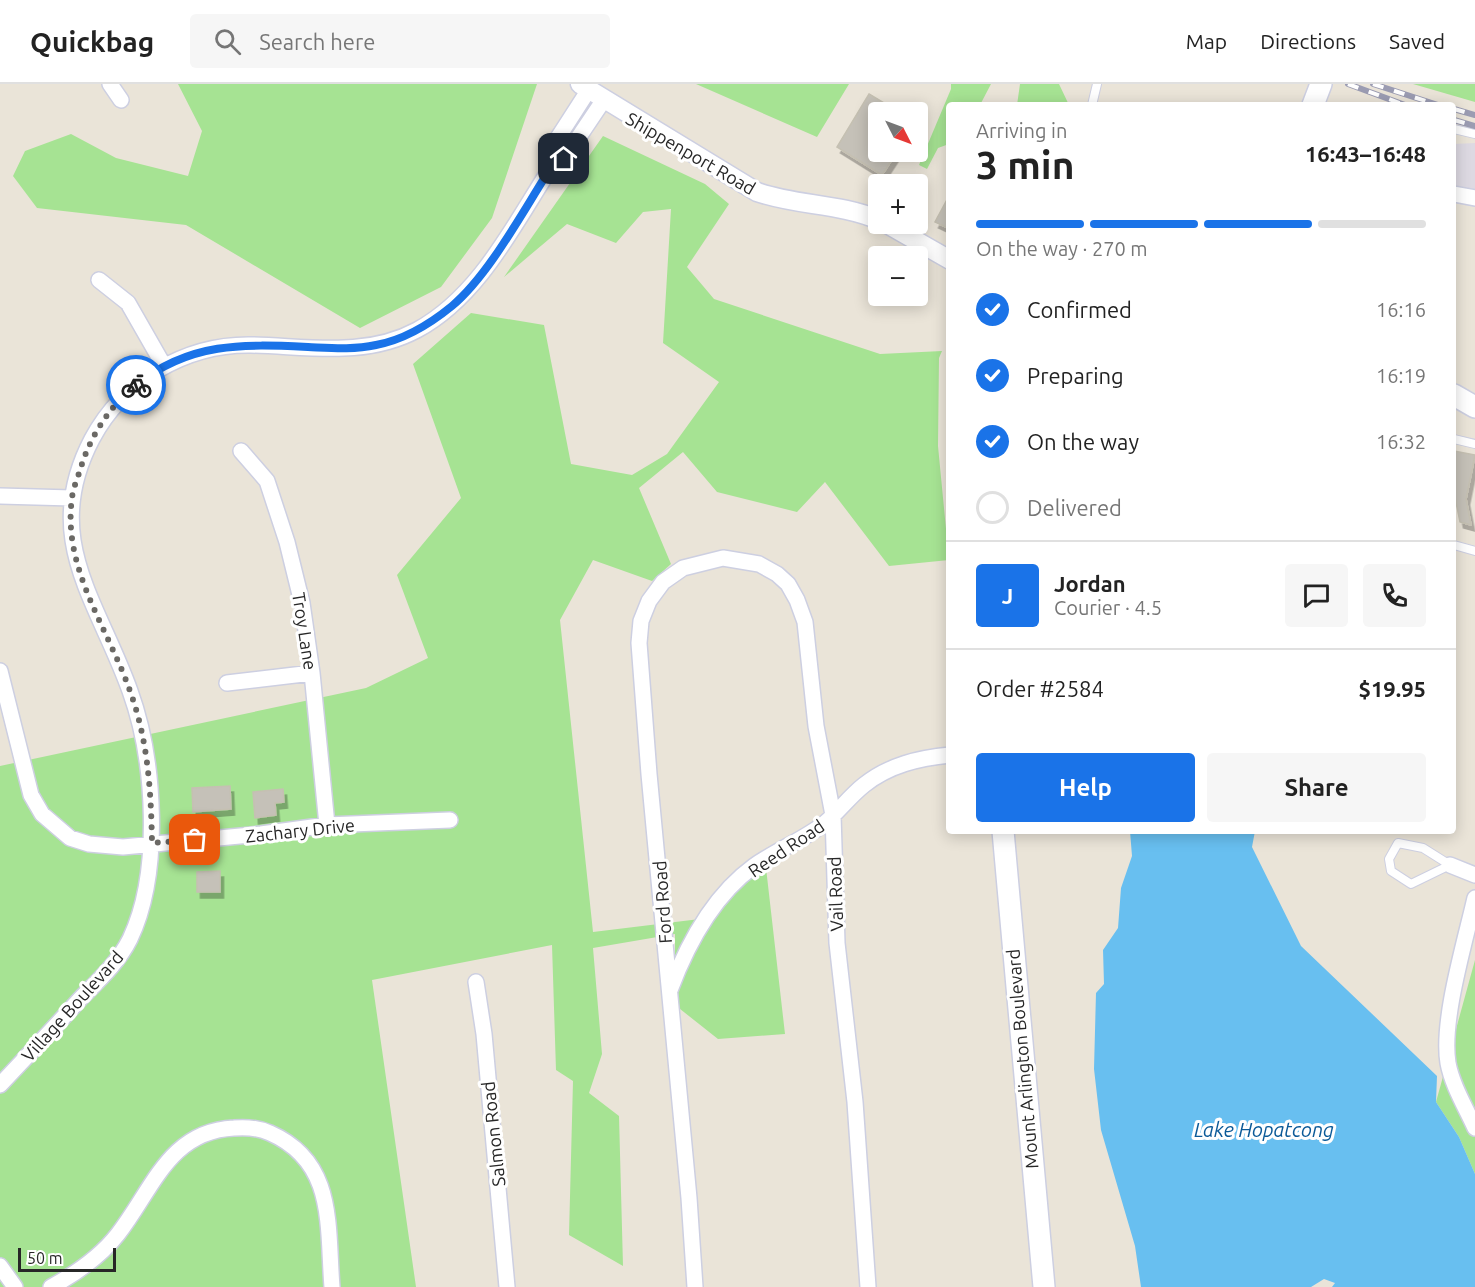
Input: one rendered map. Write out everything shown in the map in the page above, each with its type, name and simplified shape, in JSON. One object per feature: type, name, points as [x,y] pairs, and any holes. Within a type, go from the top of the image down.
[{"type":"main road","points":[[1314,102],[1321,84]]},
{"type":"main road","points":[[1456,396],[1475,407]]},
{"type":"main road","name":"Mount Arlington Boulevard","points":[[1003,834],[1044,1287]]},
{"type":"street","points":[[110,84],[121,100]]},
{"type":"street","name":"Village Boulevard","points":[[0,1084],[113,965],[129,940],[140,912],[152,843],[145,748],[130,691],[80,573],[73,544],[72,498],[85,454],[105,417],[128,392],[164,366],[196,353],[230,346],[352,349],[377,345],[415,331],[438,317],[464,295],[552,166],[564,159],[590,92]]},
{"type":"street","name":"Shippenport Road","points":[[590,92],[757,192],[782,200],[835,206],[868,216]]},
{"type":"street","points":[[1456,194],[1475,198]]},
{"type":"street","points":[[904,234],[946,258]]},
{"type":"street","points":[[99,280],[128,303],[164,366]]},
{"type":"street","name":"Troy Lane","points":[[240,452],[267,482],[278,512],[302,603],[312,673],[327,825]]},
{"type":"street","points":[[0,496],[72,498]]},
{"type":"street","name":"Vail Road","points":[[716,559],[745,560],[759,564],[788,584],[798,600],[805,622],[816,726],[832,815],[837,943],[855,1102],[868,1287]]},
{"type":"street","name":"Ford Road","points":[[695,1287],[689,1198],[640,666],[641,621],[649,601],[663,582],[683,568],[716,559]]},
{"type":"street","name":"Zachary Drive","points":[[0,671],[24,774],[35,804],[46,819],[61,833],[89,844],[123,848],[327,825],[450,820]]},
{"type":"street","points":[[227,683],[312,673]]},
{"type":"street","name":"Reed Road","points":[[669,994],[682,958],[729,889],[752,868],[799,840],[832,815],[863,785],[887,770],[926,757],[946,755]]},
{"type":"street","points":[[1450,865],[1475,875]]},
{"type":"street","points":[[1475,898],[1450,1013],[1447,1039],[1449,1065],[1475,1128]]},
{"type":"street","name":"Salmon Road","points":[[476,982],[484,1034],[507,1287]]},
{"type":"street","points":[[51,1287],[75,1274],[117,1235],[172,1155],[188,1141],[225,1128],[246,1127],[264,1130],[290,1143],[304,1156],[319,1178],[325,1195],[332,1287]]},
{"type":"street","points":[[0,1266],[15,1287]]},
{"type":"lane","points":[[1093,102],[1096,84]]},
{"type":"lane","points":[[1456,129],[1475,134]]},
{"type":"lane","points":[[1456,439],[1475,444]]},
{"type":"lane","points":[[1456,546],[1475,551]]},
{"type":"lane","points":[[1398,843],[1423,848],[1450,865],[1411,884],[1391,871],[1389,859],[1398,843]]},
{"type":"shaded area","points":[[1475,143],[1475,207],[1456,203],[1456,144]]},
{"type":"green space","points":[[178,84],[537,84],[492,218],[441,287],[360,328],[186,225],[37,208],[13,176],[25,151],[71,134],[116,158],[188,176],[202,131]]},
{"type":"green space","points":[[696,84],[849,84],[817,137]]},
{"type":"green space","points":[[951,84],[991,84],[982,102],[946,102],[946,145],[938,148],[927,169],[919,165],[920,162],[928,162],[928,144]]},
{"type":"green space","points":[[1020,84],[1059,84],[1068,102],[1017,102]]},
{"type":"green space","points":[[1413,84],[1475,84],[1475,102]]},
{"type":"green space","points":[[603,136],[705,184],[729,204],[687,267],[714,299],[880,354],[942,351],[939,358],[938,446],[946,529],[946,560],[889,566],[825,482],[797,512],[717,492],[683,452],[639,488],[671,564],[652,581],[593,560],[560,620],[593,932],[708,918],[765,859],[785,1034],[718,1039],[675,1005],[675,934],[593,948],[602,1054],[589,1093],[619,1116],[623,1266],[569,1235],[573,1081],[556,1070],[552,945],[372,980],[416,1287],[0,1287],[0,766],[366,688],[428,658],[397,575],[461,498],[413,364],[471,313],[544,325],[571,464],[632,475],[667,454],[719,382],[663,343],[671,209],[643,212],[616,243],[567,224],[504,277]]},
{"type":"green space","points":[[1475,960],[1475,1174],[1459,1137],[1436,1102]]},
{"type":"water","name":"Lake Hopatcong","points":[[1130,834],[1254,834],[1252,847],[1301,946],[1437,1076],[1436,1102],[1459,1137],[1475,1174],[1475,1287],[1332,1287],[1335,1283],[1324,1279],[1311,1287],[1141,1287],[1135,1246],[1101,1130],[1094,1069],[1096,993],[1104,984],[1103,950],[1118,928],[1121,888],[1132,856]]},
{"type":"building","points":[[869,94],[882,102],[868,102],[868,162],[890,162],[883,174],[837,147]]},
{"type":"building","points":[[946,201],[946,227],[935,222]]},
{"type":"building","points":[[1456,451],[1475,455],[1466,499],[1471,525],[1460,522],[1456,502]]},
{"type":"building","points":[[230,786],[231,809],[193,812],[192,788]]},
{"type":"building","points":[[283,789],[284,802],[275,803],[276,815],[255,818],[253,792]]},
{"type":"building","points":[[220,871],[220,892],[197,892],[197,872]]},
{"type":"railway","points":[[1348,84],[1397,102]]},
{"type":"railway","points":[[1373,84],[1429,102]]},
{"type":"railway","points":[[1456,110],[1475,115]]},
{"type":"railway","points":[[1456,121],[1475,126]]},
{"type":"way so far","points":[[136,385],[105,417],[85,454],[72,498],[73,544],[84,586],[130,691],[139,722],[148,772],[152,843],[195,840]]},
{"type":"route","points":[[136,385],[150,374],[178,359],[214,348],[248,345],[352,349],[377,345],[415,331],[438,317],[464,295],[552,166],[564,159]]}]
